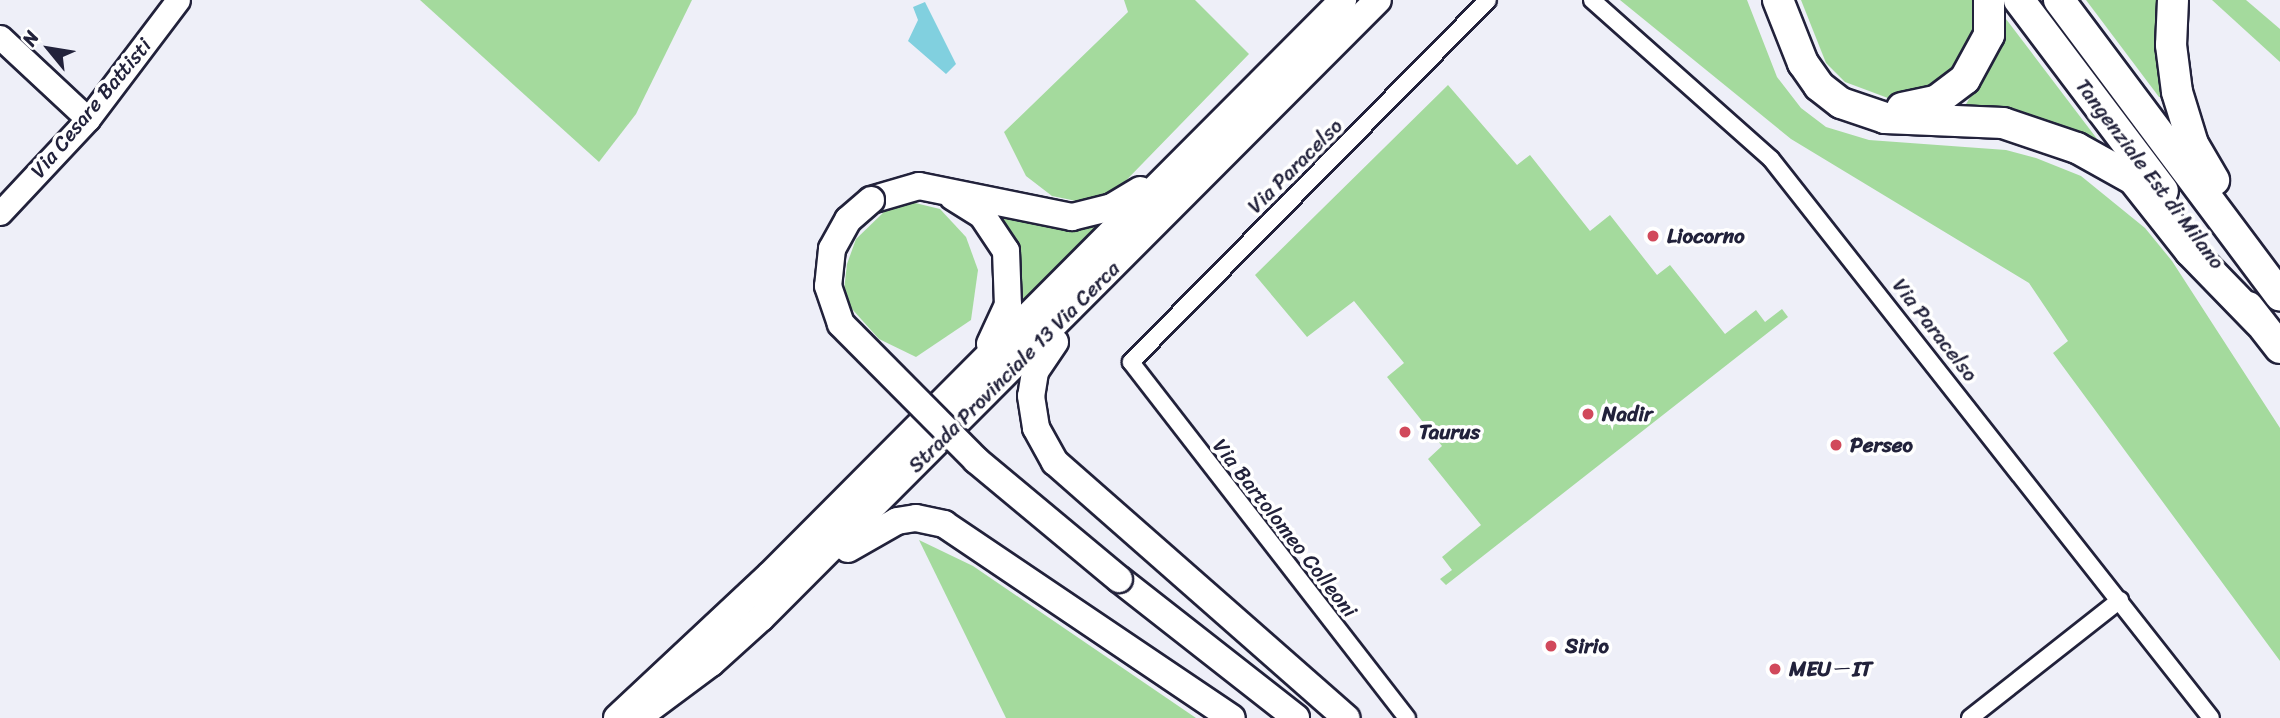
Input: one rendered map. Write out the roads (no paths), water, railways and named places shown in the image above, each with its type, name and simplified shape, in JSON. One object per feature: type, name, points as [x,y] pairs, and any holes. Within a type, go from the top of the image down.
[{"type":"highway","points":[[1778,0],[1803,63],[1819,86],[1841,103],[1885,118],[2003,123],[2077,148],[2133,179],[2190,251],[2259,322]]},
{"type":"highway","points":[[1789,0],[1812,58],[1827,78],[1859,100],[1905,108],[1936,101],[1970,72],[1989,35],[1989,0]]},
{"type":"highway","name":"Tangenziale Est di Milano","points":[[2019,0],[2280,348]]},
{"type":"highway","name":"Tangenziale Est di Milano","points":[[2059,0],[2280,293]]},
{"type":"highway","points":[[2173,0],[2175,80],[2189,134],[2201,161],[2267,257],[2280,293]]},
{"type":"main road","name":"Strada Provinciale 13 Via Cerca","points":[[617,718],[761,584],[1343,0]]},
{"type":"main road","name":"Strada Provinciale 13 Via Cerca","points":[[637,718],[720,656],[1100,282],[1378,0]]},
{"type":"main road","points":[[1178,167],[1112,207],[1072,217],[933,187],[903,188],[871,201],[844,226],[832,249],[828,286],[841,324],[976,460],[1119,579],[1296,718]]},
{"type":"main road","points":[[933,187],[982,215],[1003,243],[1008,260],[1009,295],[1003,321],[961,383]]},
{"type":"main road","points":[[1100,282],[1035,372],[1032,412],[1043,445],[1073,481],[1346,718]]},
{"type":"main road","points":[[720,656],[865,536],[891,523],[925,519],[966,535],[1232,718]]},
{"type":"street","name":"Via Cesare Battisti","points":[[0,213],[88,119],[178,0]]},
{"type":"street","name":"Via Paracelso","points":[[1131,362],[1488,0]]},
{"type":"street","name":"Via Paracelso","points":[[1592,0],[1772,159],[2211,718]]},
{"type":"street","points":[[0,37],[88,119]]},
{"type":"street","name":"Via Bartolomeo Colleoni","points":[[1131,362],[1407,718]]},
{"type":"street","points":[[1970,718],[2120,600]]},
{"type":"water","points":[[925,2],[956,64],[946,74],[908,41],[918,20],[913,7]]},
{"type":"place","name":"Liocorno","points":[[1653,236]]},
{"type":"place","name":"Nadir","points":[[1588,414]]},
{"type":"place","name":"Taurus","points":[[1405,432]]},
{"type":"place","name":"Perseo","points":[[1836,445]]},
{"type":"place","name":"Sirio","points":[[1551,646]]},
{"type":"place","name":"MEUーIT","points":[[1775,669]]}]
